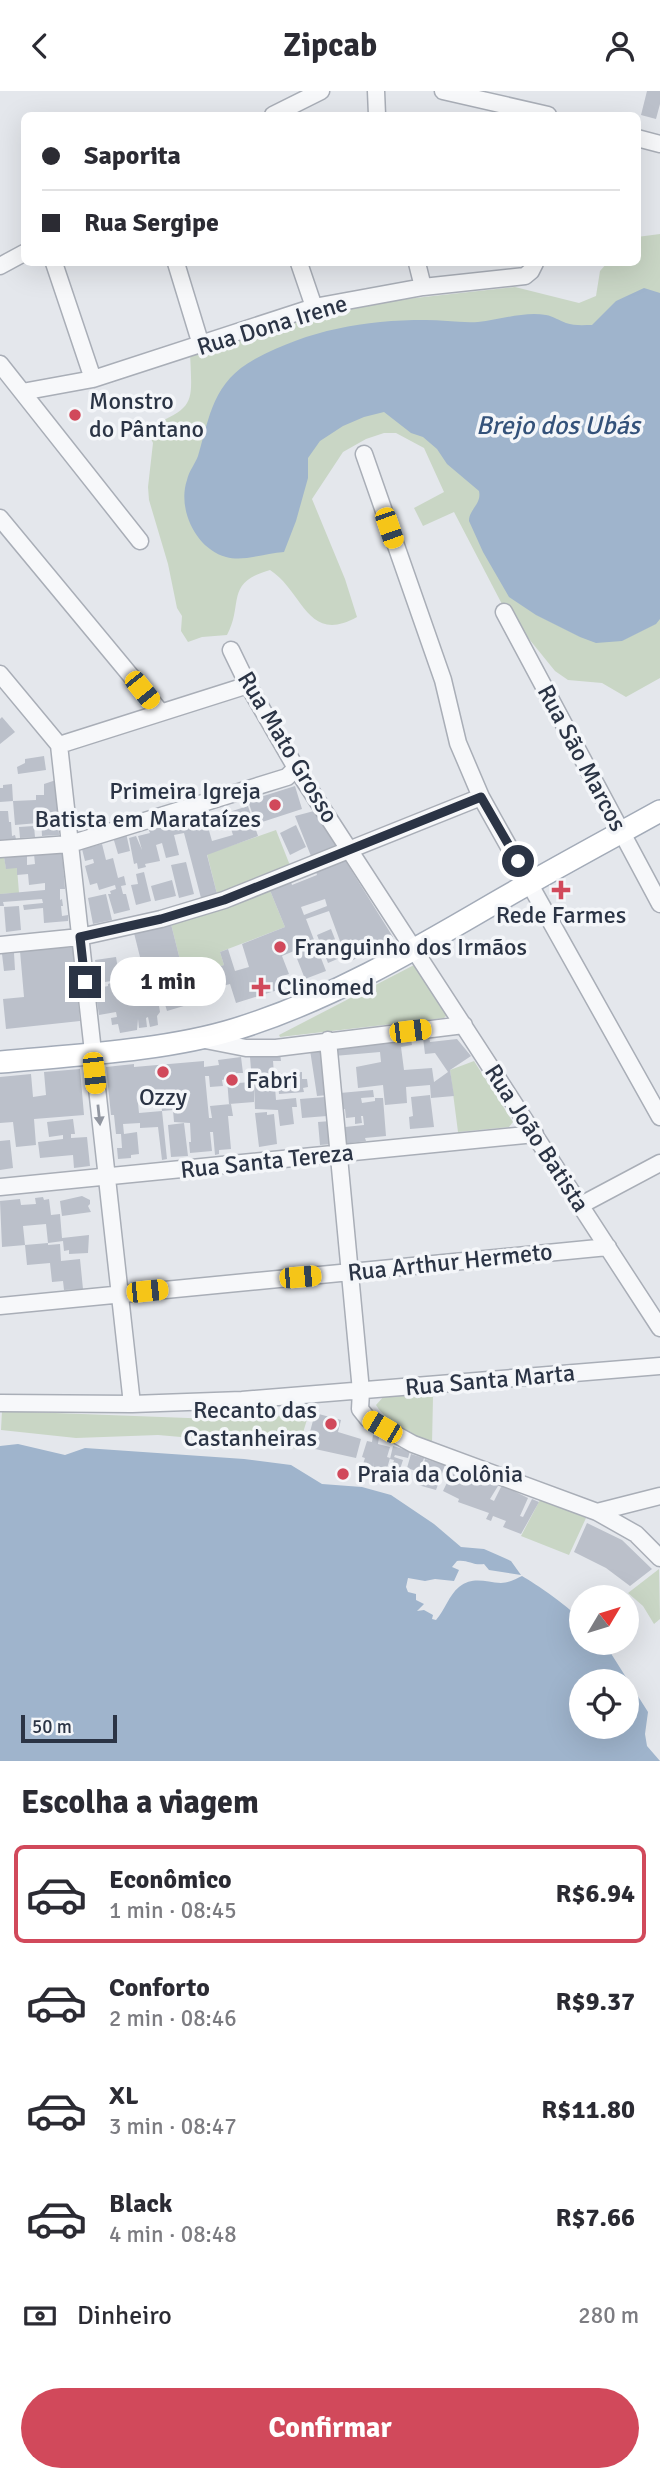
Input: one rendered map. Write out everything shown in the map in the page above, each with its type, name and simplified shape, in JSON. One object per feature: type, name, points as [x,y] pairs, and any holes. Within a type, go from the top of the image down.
[{"type":"main road","points":[[0,1062],[198,1038],[237,1029],[284,1012],[375,970],[660,811]]},
{"type":"street","points":[[279,112],[321,91]]},
{"type":"street","points":[[376,91],[377,112]]},
{"type":"street","points":[[443,91],[489,108],[523,112]]},
{"type":"street","points":[[641,139],[660,144]]},
{"type":"street","points":[[0,266],[21,255]]},
{"type":"street","points":[[55,266],[93,379]]},
{"type":"street","points":[[177,266],[201,345]]},
{"type":"street","points":[[300,266],[314,307]]},
{"type":"street","points":[[417,266],[423,287]]},
{"type":"street","name":"Rua Dona Irene","points":[[22,392],[93,379],[314,307],[530,269]]},
{"type":"street","points":[[0,364],[140,541]]},
{"type":"street","points":[[364,454],[443,680],[458,743],[481,797],[660,1117]]},
{"type":"street","points":[[0,518],[160,711]]},
{"type":"street","name":"Rua São Marcos","points":[[505,612],[660,904]]},
{"type":"street","name":"Rua Mato Grosso","points":[[231,650],[296,768],[415,948]]},
{"type":"street","points":[[0,674],[59,745],[132,1404]]},
{"type":"street","points":[[59,745],[248,685]]},
{"type":"street","points":[[0,849],[70,844],[287,777],[296,768]]},
{"type":"street","points":[[0,945],[80,937],[161,919],[224,900],[481,797]]},
{"type":"street","name":"Rua João Batista","points":[[415,948],[660,1328]]},
{"type":"street","points":[[198,1038],[246,1048],[276,1048],[464,1025]]},
{"type":"street","points":[[328,1040],[351,1272],[361,1391],[360,1409],[368,1419],[413,1444],[597,1512],[636,1534],[660,1558]]},
{"type":"street","name":"Rua Santa Tereza","points":[[0,1187],[535,1134]]},
{"type":"street","points":[[580,1205],[660,1163]]},
{"type":"street","name":"Rua Arthur Hermeto","points":[[0,1306],[608,1247]]},
{"type":"street","name":"Rua Santa Marta","points":[[0,1403],[132,1404],[320,1395],[660,1366]]},
{"type":"street","points":[[597,1512],[660,1496]]},
{"type":"green space","name":"Brejo dos Ubás","points":[[660,234],[660,678],[626,697],[602,683],[568,680],[555,671],[504,608],[454,512],[423,526],[414,508],[444,492],[424,448],[396,433],[384,433],[366,439],[343,452],[312,499],[345,579],[357,617],[340,624],[327,624],[316,620],[270,570],[246,581],[241,588],[227,635],[202,637],[188,642],[181,631],[182,616],[177,608],[168,564],[149,500],[153,443],[146,428],[175,414],[188,401],[191,383],[190,351],[325,308],[515,287],[579,303],[596,296],[600,271],[604,266],[641,266],[641,236]]},
{"type":"green space","points":[[276,830],[291,868],[217,894],[207,854]]},
{"type":"green space","points":[[0,857],[4,857],[6,868],[17,868],[19,893],[0,894]]},
{"type":"green space","points":[[269,888],[285,927],[220,952],[224,965],[206,971],[203,962],[182,968],[171,924]]},
{"type":"green space","points":[[416,964],[449,1013],[444,1018],[280,1037],[279,1035]]},
{"type":"green space","points":[[474,1061],[513,1122],[509,1127],[458,1132],[450,1070]]},
{"type":"green space","points":[[385,1395],[433,1397],[432,1444],[401,1429],[381,1412],[376,1405]]},
{"type":"green space","points":[[2,1411],[241,1420],[309,1413],[298,1449],[158,1435],[76,1438],[1,1430]]},
{"type":"green space","points":[[541,1498],[586,1518],[569,1555],[521,1536]]},
{"type":"green space","points":[[659,1569],[660,1619],[654,1624],[639,1603],[638,1585]]},
{"type":"water","name":"Brejo dos Ubás","points":[[644,288],[660,293],[660,619],[656,624],[622,641],[596,643],[536,615],[509,597],[469,521],[479,499],[479,491],[447,464],[437,449],[423,437],[411,433],[384,412],[343,426],[320,441],[308,458],[308,478],[284,552],[247,558],[226,557],[206,546],[192,526],[187,515],[185,491],[210,413],[230,378],[255,359],[316,334],[380,322],[478,322],[538,314],[569,324],[592,325],[616,301]]},
{"type":"water","points":[[18,1444],[65,1455],[85,1448],[244,1459],[291,1465],[322,1484],[362,1487],[391,1495],[434,1524],[461,1547],[484,1549],[511,1561],[521,1575],[489,1570],[484,1564],[457,1561],[452,1567],[459,1570],[454,1581],[408,1578],[408,1592],[416,1594],[416,1600],[424,1604],[417,1611],[424,1610],[436,1620],[452,1594],[464,1584],[479,1581],[504,1583],[522,1576],[527,1579],[569,1609],[569,1655],[612,1655],[621,1669],[569,1669],[569,1739],[639,1739],[639,1698],[648,1712],[645,1734],[647,1746],[660,1761],[0,1761],[0,1446]]},
{"type":"building","points":[[647,91],[660,91],[656,119],[641,115]]},
{"type":"building","points":[[2,717],[15,732],[0,744],[0,719]]},
{"type":"building","points":[[44,756],[46,770],[18,774],[17,767],[25,763],[25,759]]},
{"type":"building","points":[[56,780],[59,835],[42,836],[41,817],[46,817],[45,809],[37,809],[38,823],[15,825],[13,801],[36,800],[36,795],[44,795],[44,784]]},
{"type":"building","points":[[12,784],[13,801],[0,802],[0,788]]},
{"type":"building","name":"Primeira Igreja Batista em Marataízes","points":[[295,786],[302,809],[256,824],[248,801]]},
{"type":"building","points":[[248,806],[258,836],[207,855],[217,894],[201,898],[184,833],[174,835],[179,855],[166,858],[162,843],[156,845],[160,861],[145,864],[146,867],[138,869],[137,863],[134,864],[129,838],[136,836],[142,850],[138,836],[150,833],[148,828],[204,813],[212,841],[233,835],[226,813]]},
{"type":"building","points":[[0,811],[8,811],[12,836],[15,835],[16,839],[0,840]]},
{"type":"building","points":[[314,811],[337,846],[311,856],[295,816]]},
{"type":"building","points":[[296,825],[306,847],[290,855],[280,833]]},
{"type":"building","points":[[34,826],[35,837],[20,838],[19,827]]},
{"type":"building","points":[[126,833],[130,851],[118,854],[113,837]]},
{"type":"building","points":[[102,844],[106,860],[113,858],[118,878],[124,876],[126,885],[121,886],[130,910],[114,914],[108,894],[116,889],[115,885],[99,890],[97,883],[90,885],[85,866],[94,863],[93,859],[85,861],[82,849]]},
{"type":"building","points":[[62,852],[65,889],[60,889],[60,900],[62,899],[62,916],[68,915],[68,921],[44,923],[43,908],[24,910],[23,905],[43,903],[42,899],[3,902],[4,906],[0,906],[0,894],[45,890],[45,883],[29,885],[28,874],[17,875],[17,868],[6,869],[4,857],[27,855],[27,865],[35,864],[34,854]]},
{"type":"building","points":[[343,857],[393,937],[348,963],[329,911],[306,919],[326,971],[305,979],[294,951],[282,956],[289,974],[277,978],[281,989],[236,1003],[230,984],[211,989],[214,997],[167,1011],[154,968],[160,1012],[157,1016],[158,1025],[150,1027],[148,1017],[147,1027],[139,1028],[138,1019],[137,1030],[120,1033],[118,1024],[112,1025],[111,1018],[117,1017],[116,1012],[99,1015],[97,1002],[101,1002],[98,988],[108,986],[111,981],[99,983],[95,960],[116,957],[120,981],[129,980],[125,960],[140,957],[134,933],[171,924],[182,968],[203,962],[206,971],[224,965],[220,952],[228,949],[235,971],[249,967],[242,944],[285,927],[269,888],[290,879],[292,885],[317,875],[315,869]],"holes":[[[325,899],[327,906],[304,915],[301,907]]]},
{"type":"building","points":[[186,862],[194,894],[179,898],[171,865]]},
{"type":"building","points":[[144,872],[151,901],[136,905],[131,885],[138,884],[136,874]]},
{"type":"building","points":[[172,880],[176,896],[155,901],[151,886]]},
{"type":"building","points":[[106,894],[112,920],[93,924],[88,898]]},
{"type":"building","points":[[19,906],[21,930],[6,932],[4,907]]},
{"type":"building","points":[[331,929],[342,957],[328,963],[317,935]]},
{"type":"building","points":[[73,947],[80,1021],[6,1029],[3,999],[24,997],[20,951]]},
{"type":"building","points":[[14,953],[15,970],[4,971],[2,954]]},
{"type":"building","points":[[429,1037],[430,1042],[457,1039],[471,1056],[450,1070],[454,1096],[431,1098],[430,1085],[406,1087],[407,1103],[385,1105],[383,1085],[358,1088],[356,1067],[381,1062],[380,1052],[334,1056],[333,1047],[411,1039],[412,1045],[401,1047],[404,1070],[432,1068],[434,1082],[448,1072],[435,1053],[425,1054],[423,1038]]},
{"type":"building","points":[[323,1049],[328,1095],[317,1096],[310,1050]]},
{"type":"building","points":[[280,1053],[281,1061],[273,1061],[276,1100],[296,1098],[297,1107],[292,1107],[294,1124],[280,1126],[278,1110],[255,1109],[254,1084],[254,1102],[229,1104],[227,1079],[222,1080],[223,1086],[210,1087],[209,1076],[205,1076],[209,1118],[212,1118],[210,1106],[231,1104],[233,1116],[228,1116],[231,1149],[219,1150],[219,1154],[215,1155],[213,1132],[210,1132],[212,1151],[190,1153],[190,1123],[174,1122],[173,1110],[162,1111],[167,1159],[162,1160],[158,1127],[140,1128],[140,1123],[123,1124],[124,1134],[137,1132],[139,1154],[118,1159],[117,1148],[122,1148],[121,1134],[116,1134],[114,1115],[111,1115],[106,1067],[204,1061],[204,1067],[219,1065],[218,1060],[241,1057],[243,1073],[237,1073],[238,1083],[252,1082],[250,1057]],"holes":[[[160,1091],[162,1111],[139,1113],[137,1093]]]},
{"type":"building","points":[[80,1069],[84,1115],[34,1119],[36,1145],[16,1147],[13,1122],[0,1123],[0,1077],[31,1074],[33,1097],[46,1095],[44,1072]]},
{"type":"building","points":[[302,1072],[302,1079],[307,1079],[308,1087],[303,1088],[304,1092],[279,1094],[277,1074]]},
{"type":"building","points":[[373,1090],[374,1097],[361,1098],[362,1103],[383,1098],[386,1136],[343,1144],[341,1119],[344,1118],[345,1127],[364,1125],[363,1116],[362,1123],[355,1124],[355,1117],[346,1118],[345,1109],[341,1110],[340,1093]]},
{"type":"building","points":[[430,1095],[434,1127],[410,1129],[409,1117],[413,1116],[411,1097]]},
{"type":"building","points":[[325,1097],[327,1116],[302,1118],[300,1099]]},
{"type":"building","points":[[267,1112],[267,1115],[274,1114],[277,1144],[259,1147],[255,1113]]},
{"type":"building","points":[[73,1119],[75,1134],[71,1134],[71,1138],[87,1137],[90,1166],[74,1168],[73,1155],[40,1158],[38,1142],[63,1139],[63,1135],[49,1137],[47,1122]]},
{"type":"building","points":[[331,1121],[333,1144],[320,1145],[318,1122]]},
{"type":"building","points":[[184,1123],[188,1156],[171,1157],[168,1125]]},
{"type":"building","points":[[10,1140],[13,1168],[0,1170],[0,1141]]},
{"type":"building","points":[[82,1196],[90,1200],[88,1206],[91,1212],[62,1216],[60,1201]]},
{"type":"building","points":[[43,1197],[44,1200],[49,1199],[51,1215],[60,1214],[62,1238],[89,1235],[88,1253],[69,1254],[69,1250],[64,1251],[63,1241],[48,1243],[46,1224],[23,1226],[25,1245],[2,1247],[0,1201],[20,1199],[21,1205],[36,1204],[35,1198]]},
{"type":"building","points":[[60,1244],[61,1261],[80,1259],[83,1289],[64,1290],[63,1281],[52,1282],[50,1263],[27,1265],[25,1245]]},
{"type":"building","points":[[315,1413],[341,1420],[338,1432],[361,1439],[356,1458],[306,1447]]},
{"type":"building","points":[[373,1435],[379,1437],[378,1444],[390,1447],[386,1472],[373,1468],[374,1461],[373,1467],[363,1464],[365,1458],[362,1457],[367,1441],[372,1442]]},
{"type":"building","points":[[393,1446],[410,1451],[408,1458],[395,1455],[394,1457],[403,1460],[399,1472],[391,1470],[394,1460],[390,1459]]},
{"type":"building","points":[[411,1454],[424,1458],[419,1472],[407,1468]]},
{"type":"building","points":[[425,1459],[445,1465],[436,1490],[418,1485]]},
{"type":"building","points":[[454,1468],[498,1486],[490,1499],[494,1501],[502,1485],[528,1498],[520,1516],[523,1517],[532,1499],[539,1502],[521,1534],[503,1527],[506,1521],[493,1516],[491,1521],[486,1519],[489,1513],[458,1502],[459,1499],[443,1491]]},
{"type":"building","points":[[587,1523],[622,1540],[652,1569],[629,1585],[606,1568],[574,1552]]},
{"type":"place","name":"Monstro do Pântano","points":[[75,415]]},
{"type":"place","name":"Primeira Igreja Batista em Marataízes","points":[[275,805]]},
{"type":"place","name":"Rede Farmes","points":[[561,890]]},
{"type":"place","name":"Franguinho dos Irmãos","points":[[280,947]]},
{"type":"place","name":"Clinomed","points":[[261,987]]},
{"type":"place","name":"Ozzy","points":[[163,1072]]},
{"type":"place","name":"Fabri","points":[[232,1080]]},
{"type":"place","name":"Recanto das Castanheiras","points":[[331,1424]]},
{"type":"place","name":"Praia da Colônia","points":[[343,1474]]},
{"type":"route","points":[[85,982],[80,937],[161,919],[224,900],[481,797],[518,861]]}]
